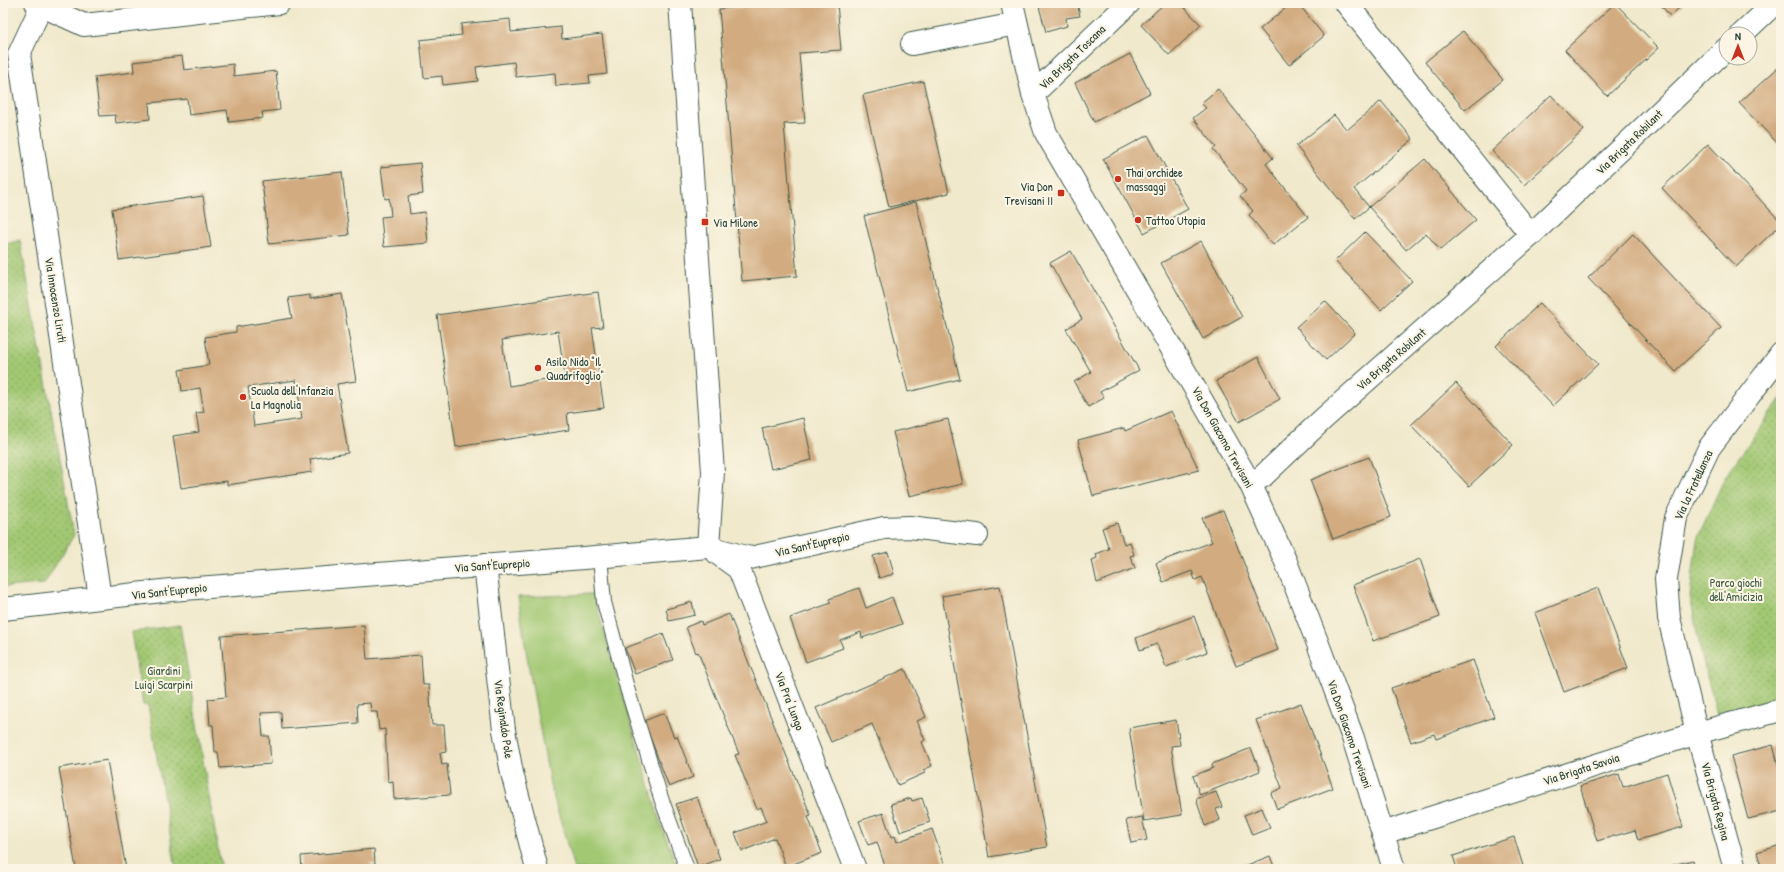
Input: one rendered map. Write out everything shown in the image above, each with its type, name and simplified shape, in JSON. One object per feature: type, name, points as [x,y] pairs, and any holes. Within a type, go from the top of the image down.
[{"type":"street","points":[[39,5],[84,25],[279,3]]},
{"type":"street","points":[[680,3],[713,472],[708,547]]},
{"type":"street","name":"Via Brigata Toscana","points":[[1033,94],[1129,3]]},
{"type":"street","points":[[1346,3],[1531,235]]},
{"type":"street","points":[[1751,26],[1775,3]]},
{"type":"street","name":"Via Innocenzo Liruti","points":[[39,5],[19,54],[100,598]]},
{"type":"street","name":"Via Don Giacomo Trevisani","points":[[912,44],[1014,13],[1033,94],[1046,133],[1250,483],[1286,562],[1316,637],[1352,738],[1394,869]]},
{"type":"street","name":"Via Brigata Robilant","points":[[1250,483],[1262,477],[1322,420],[1531,235],[1718,57]]},
{"type":"street","name":"Via la Fratellanza","points":[[1697,732],[1670,618],[1666,579],[1676,518],[1710,448],[1781,354]]},
{"type":"street","name":"Via Sant'Euprepio","points":[[3,609],[178,589],[708,547],[750,558],[884,528],[909,527],[977,535]]},
{"type":"street","name":"Via Pra' Lungo","points":[[708,547],[739,569],[855,869]]},
{"type":"street","name":"Via Reginaldo Pole","points":[[485,565],[505,737],[512,773],[538,869]]},
{"type":"street","name":"Via Brigata Savoia","points":[[1383,832],[1697,732],[1781,710]]},
{"type":"street","name":"Via Brigata Regina","points":[[1697,732],[1735,869]]},
{"type":"lane","points":[[600,556],[604,602],[627,688],[661,798],[687,869]]},
{"type":"green space","points":[[20,240],[74,535],[44,584],[3,587],[3,245]]},
{"type":"green space","name":"Parco giochi dell'Amicizia","points":[[1781,398],[1781,700],[1718,719],[1701,653],[1690,596],[1697,539],[1725,477]]},
{"type":"green space","points":[[593,594],[661,825],[678,869],[574,869],[550,784],[527,657],[518,597]]},
{"type":"green space","name":"Giardini Luigi Scarpini","points":[[180,625],[222,869],[176,869],[148,705],[143,705],[131,632]]},
{"type":"building","points":[[791,3],[837,3],[841,50],[799,53],[805,123],[784,124],[797,276],[742,281],[719,9]]},
{"type":"building","points":[[1038,3],[1077,3],[1080,16],[1066,18],[1067,26],[1046,32]]},
{"type":"building","points":[[1165,3],[1180,3],[1201,25],[1169,55],[1141,25]]},
{"type":"building","points":[[1292,3],[1298,3],[1324,36],[1289,65],[1260,29]]},
{"type":"building","points":[[1615,3],[1659,48],[1607,96],[1565,50]]},
{"type":"building","points":[[1659,3],[1685,3],[1670,16]]},
{"type":"building","points":[[510,19],[511,32],[561,27],[562,39],[602,34],[607,74],[589,76],[590,83],[556,86],[555,73],[516,77],[514,62],[476,67],[478,81],[443,85],[442,76],[424,78],[420,40],[462,35],[461,24]]},
{"type":"building","points":[[1463,31],[1503,80],[1465,110],[1425,62]]},
{"type":"building","points":[[1130,54],[1150,93],[1094,122],[1075,83]]},
{"type":"building","points":[[182,56],[184,70],[233,64],[234,76],[276,71],[280,110],[262,112],[263,118],[229,122],[227,110],[189,115],[187,99],[149,103],[150,119],[116,123],[115,115],[100,116],[95,77],[134,72],[133,62]]},
{"type":"building","points":[[1781,65],[1781,147],[1739,103]]},
{"type":"building","points":[[923,81],[949,193],[889,207],[863,95]]},
{"type":"building","points":[[1218,89],[1273,158],[1266,164],[1308,217],[1273,245],[1249,215],[1253,211],[1240,196],[1246,191],[1213,149],[1216,147],[1193,118],[1206,108],[1201,103]]},
{"type":"building","points":[[1551,95],[1584,130],[1524,185],[1492,151]]},
{"type":"building","points":[[1381,101],[1413,139],[1354,189],[1369,207],[1355,219],[1296,146],[1334,115],[1347,130]]},
{"type":"building","points":[[1148,135],[1188,209],[1144,233],[1103,159]]},
{"type":"building","points":[[1708,144],[1781,222],[1781,224],[1736,267],[1662,188]]},
{"type":"building","points":[[1425,159],[1476,220],[1440,250],[1426,233],[1406,250],[1369,207]]},
{"type":"building","points":[[420,163],[423,194],[408,196],[410,214],[425,212],[428,243],[384,247],[381,217],[391,216],[389,198],[385,199],[381,167]]},
{"type":"building","points":[[342,172],[349,235],[269,244],[262,181]]},
{"type":"building","points":[[203,196],[211,247],[119,260],[112,209]]},
{"type":"building","points":[[916,202],[960,379],[908,392],[864,216]]},
{"type":"building","points":[[1365,232],[1412,281],[1381,310],[1335,261]]},
{"type":"building","points":[[1633,234],[1721,328],[1675,371],[1588,278]]},
{"type":"building","points":[[1201,241],[1242,317],[1203,339],[1161,263]]},
{"type":"building","points":[[1071,251],[1139,370],[1100,392],[1104,398],[1088,407],[1074,382],[1091,372],[1066,329],[1082,319],[1050,263]]},
{"type":"building","points":[[598,292],[603,327],[592,328],[604,408],[567,413],[569,430],[456,447],[437,315]],"holes":[[[558,331],[565,377],[509,386],[502,340]]]},
{"type":"building","points":[[342,294],[356,381],[337,384],[348,453],[310,459],[312,472],[227,485],[227,481],[181,488],[173,436],[199,432],[196,413],[204,412],[200,388],[182,391],[179,370],[209,365],[205,337],[236,332],[236,327],[292,318],[288,298],[310,295],[310,299]],"holes":[[[296,380],[302,419],[254,426],[248,387]]]},
{"type":"building","points":[[1325,301],[1355,333],[1326,360],[1296,327]]},
{"type":"building","points":[[1540,303],[1598,364],[1553,406],[1496,346]]},
{"type":"building","points":[[1258,357],[1280,399],[1239,422],[1216,381]]},
{"type":"building","points":[[1456,383],[1513,445],[1469,486],[1411,425]]},
{"type":"building","points":[[1171,411],[1199,470],[1093,496],[1078,440],[1124,428],[1125,431]]},
{"type":"building","points":[[803,418],[812,460],[771,469],[762,428]]},
{"type":"building","points":[[948,419],[963,484],[909,496],[893,432]]},
{"type":"building","points":[[1369,457],[1391,517],[1333,539],[1310,480]]},
{"type":"building","points":[[1223,510],[1278,650],[1236,666],[1202,577],[1195,580],[1192,571],[1163,582],[1156,563],[1212,542],[1202,518]]},
{"type":"building","points":[[1117,523],[1124,544],[1130,542],[1134,555],[1130,556],[1135,568],[1097,583],[1092,560],[1097,558],[1096,554],[1109,549],[1102,528]]},
{"type":"building","points":[[888,552],[894,574],[879,578],[873,556]]},
{"type":"building","points":[[1420,559],[1440,617],[1373,641],[1353,585]]},
{"type":"building","points":[[1000,586],[1047,847],[989,857],[942,596]]},
{"type":"building","points":[[859,588],[866,608],[892,597],[902,624],[862,638],[861,632],[840,640],[843,648],[806,662],[790,618],[831,603],[829,599]]},
{"type":"building","points":[[1598,588],[1628,668],[1564,692],[1535,613]]},
{"type":"building","points":[[692,602],[695,615],[669,621],[666,609]]},
{"type":"building","points":[[729,614],[811,816],[808,817],[822,853],[786,867],[775,838],[742,851],[735,833],[767,821],[761,807],[757,809],[735,755],[739,754],[698,652],[696,653],[686,627],[701,621],[702,625]]},
{"type":"building","points":[[1194,616],[1207,652],[1166,667],[1157,644],[1140,650],[1136,638]]},
{"type":"building","points":[[364,625],[367,659],[421,655],[423,685],[429,685],[432,725],[444,725],[446,752],[440,753],[442,765],[447,764],[450,795],[394,799],[393,781],[388,782],[385,729],[379,730],[377,712],[371,712],[370,703],[357,704],[358,723],[282,729],[281,712],[261,713],[263,736],[269,736],[271,764],[220,768],[218,752],[215,752],[213,725],[210,725],[208,699],[226,697],[221,636]]},
{"type":"building","points":[[663,634],[673,660],[635,674],[625,648]]},
{"type":"building","points":[[1473,660],[1494,717],[1436,739],[1434,734],[1411,742],[1391,688]]},
{"type":"building","points":[[905,669],[926,717],[917,721],[925,740],[922,742],[932,766],[923,770],[925,773],[898,785],[872,724],[831,742],[816,708]]},
{"type":"building","points":[[1301,703],[1333,788],[1277,809],[1271,793],[1282,788],[1256,720]]},
{"type":"building","points":[[664,713],[674,737],[677,736],[693,777],[669,787],[644,721]]},
{"type":"building","points":[[1176,720],[1180,745],[1171,746],[1182,815],[1144,821],[1129,728]]},
{"type":"building","points":[[1773,745],[1781,776],[1781,811],[1748,819],[1731,756]]},
{"type":"building","points":[[1251,748],[1260,771],[1200,795],[1193,776],[1213,768],[1212,764]]},
{"type":"building","points":[[107,760],[126,869],[76,869],[59,768]]},
{"type":"building","points":[[1667,773],[1683,827],[1638,840],[1635,830],[1597,841],[1580,786],[1619,774],[1623,787]]},
{"type":"building","points":[[1216,792],[1222,807],[1216,809],[1220,820],[1205,826],[1196,799]]},
{"type":"building","points":[[697,797],[720,859],[698,867],[676,804]]},
{"type":"building","points":[[911,798],[912,801],[922,798],[930,822],[900,832],[891,804]]},
{"type":"building","points":[[1262,808],[1270,828],[1252,835],[1244,815]]},
{"type":"building","points":[[883,813],[891,837],[895,836],[897,842],[932,829],[946,869],[886,869],[877,842],[868,845],[859,821]]},
{"type":"building","points":[[1142,817],[1147,840],[1131,843],[1126,820]]},
{"type":"building","points":[[1514,837],[1524,869],[1457,869],[1453,856]]},
{"type":"building","points":[[1781,845],[1781,869],[1762,869],[1757,852]]},
{"type":"building","points":[[374,849],[375,864],[370,864],[371,869],[302,869],[301,856]]},
{"type":"building","points":[[1270,856],[1275,869],[1237,869]]},
{"type":"building","points":[[1693,860],[1695,869],[1661,869],[1661,868]]},
{"type":"place","name":"Thai orchidee massaggi","points":[[1118,179]]},
{"type":"place","name":"Via Don Trevisani II","points":[[1061,193]]},
{"type":"place","name":"Tattoo Utopia","points":[[1138,220]]},
{"type":"place","name":"Via Milone","points":[[705,222]]},
{"type":"place","name":"Asilo Nido \"Il Quadrifoglio\"","points":[[538,368]]},
{"type":"place","name":"Scuola dell'Infanzia La Magnolia","points":[[243,397]]}]
